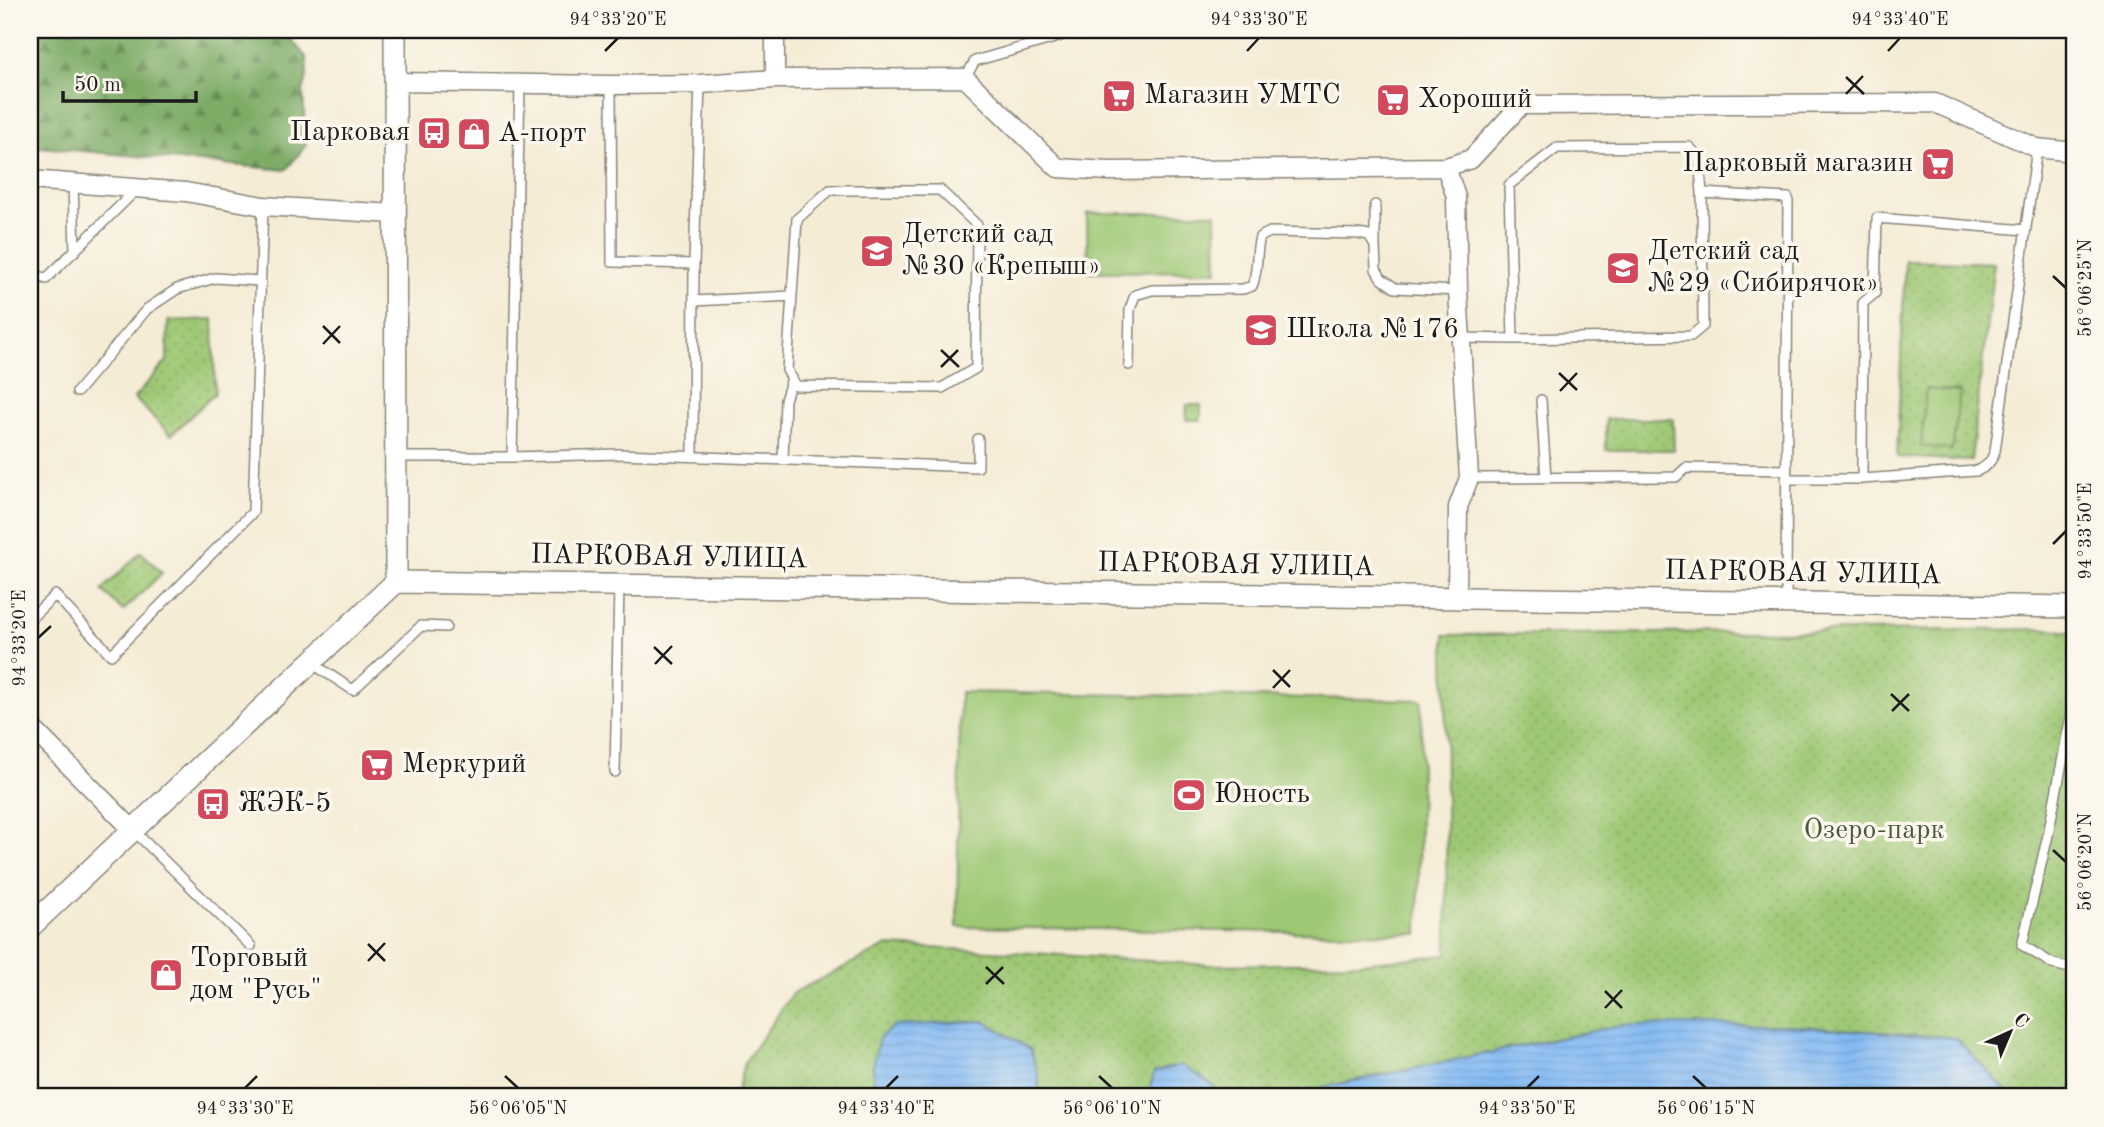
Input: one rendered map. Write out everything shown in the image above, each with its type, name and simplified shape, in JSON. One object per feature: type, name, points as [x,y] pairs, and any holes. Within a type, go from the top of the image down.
[{"type":"street","points":[[30,927],[396,582],[395,30]]},
{"type":"street","points":[[775,30],[775,79]]},
{"type":"street","points":[[395,82],[611,85],[700,84],[775,79],[965,78],[1058,167],[1109,171],[1446,167],[1471,159],[1521,105],[1935,103],[2037,148],[2074,152]]},
{"type":"street","points":[[1446,167],[1456,197],[1460,338],[1469,478],[1458,508],[1457,597]]},
{"type":"street","points":[[30,180],[186,192],[263,206],[395,214]]},
{"type":"street","name":"ПАРКОВАЯ УЛИЦА","points":[[396,582],[2074,607]]},
{"type":"street","points":[[31,729],[132,830]]},
{"type":"lane","points":[[965,78],[975,61],[1058,37],[1071,30]]},
{"type":"lane","points":[[693,457],[694,264],[700,84]]},
{"type":"lane","points":[[512,457],[520,85]]},
{"type":"lane","points":[[611,85],[612,262],[694,264]]},
{"type":"lane","points":[[1460,338],[1513,339],[1691,336],[1703,326],[1702,193],[1699,157],[1689,147],[1557,148],[1509,185],[1513,339]]},
{"type":"lane","points":[[1469,478],[1676,477],[1686,468],[1862,479],[1976,471],[1985,468],[1992,461],[1995,451],[2037,148]]},
{"type":"lane","points":[[73,184],[75,251]]},
{"type":"lane","points":[[30,272],[46,279],[137,190]]},
{"type":"lane","points":[[830,190],[940,190],[977,225],[976,368],[942,388],[796,386],[792,378],[787,370],[797,219],[830,190]]},
{"type":"lane","points":[[1702,193],[1788,198],[1786,602]]},
{"type":"lane","points":[[1375,205],[1376,269],[1381,278],[1395,288],[1458,291]]},
{"type":"lane","points":[[30,618],[55,595],[111,656],[253,512],[263,206]]},
{"type":"lane","points":[[1862,479],[1863,303],[1875,293],[1877,218],[2026,230]]},
{"type":"lane","points":[[1129,365],[1130,309],[1135,295],[1152,290],[1242,289],[1252,286],[1256,277],[1256,248],[1259,237],[1270,232],[1358,234],[1369,236],[1375,246]]},
{"type":"lane","points":[[77,392],[147,309],[177,289],[215,278],[259,281]]},
{"type":"lane","points":[[694,301],[792,296]]},
{"type":"lane","points":[[783,460],[785,400],[792,378]]},
{"type":"lane","points":[[1541,400],[1546,478]]},
{"type":"lane","points":[[396,457],[620,454],[978,467],[978,439]]},
{"type":"lane","points":[[615,772],[619,585]]},
{"type":"lane","points":[[309,662],[353,690],[421,626],[446,627]]},
{"type":"lane","points":[[2074,700],[2048,835],[2022,945],[2053,964],[2074,969]]},
{"type":"lane","points":[[132,830],[251,946]]},
{"type":"green space","points":[[30,30],[280,30],[307,58],[303,91],[306,145],[286,170],[30,146]]},
{"type":"green space","points":[[1087,213],[1216,213],[1217,271],[1088,272]]},
{"type":"green space","points":[[1905,260],[1994,263],[1971,461],[1897,457]]},
{"type":"green space","points":[[213,319],[215,393],[171,435],[134,398],[167,361],[168,321]]},
{"type":"green space","points":[[1926,389],[1960,392],[1952,450],[1921,446]]},
{"type":"green space","points":[[1187,405],[1201,405],[1201,420],[1186,420]]},
{"type":"green space","points":[[1606,419],[1673,419],[1674,450],[1606,450]]},
{"type":"green space","points":[[141,552],[162,573],[123,611],[102,590]]},
{"type":"green space","name":"Озеро-парк","points":[[2053,629],[2074,633],[2074,1097],[2012,1097],[1956,1038],[1784,1025],[1622,1025],[1277,1097],[1224,1097],[1209,1082],[1150,1088],[1153,1097],[1038,1097],[1039,1080],[985,1021],[950,1024],[879,1039],[873,1067],[874,1080],[857,1097],[736,1097],[744,1063],[793,993],[886,946],[1209,965],[1358,963],[1447,955],[1445,635]]},
{"type":"green space","name":"Юность","points":[[960,692],[1422,700],[1418,934],[957,927]]},
{"type":"water","points":[[985,1021],[1031,1050],[1039,1080],[1038,1097],[857,1097],[874,1080],[873,1067],[879,1038],[894,1026]]},
{"type":"water","points":[[1622,1025],[1784,1025],[1956,1038],[2012,1097],[1277,1097]]},
{"type":"water","points":[[1181,1065],[1209,1082],[1224,1097],[1153,1097],[1150,1088],[1154,1072]]},
{"type":"place","name":"Магазин УМТС","points":[[1119,96]]},
{"type":"place","name":"Хороший","points":[[1393,100]]},
{"type":"place","name":"Парковая","points":[[434,133]]},
{"type":"place","name":"А-порт","points":[[474,134]]},
{"type":"place","name":"Парковый магазин","points":[[1938,164]]},
{"type":"place","name":"Детский сад №30 «Крепыш»","points":[[877,251]]},
{"type":"place","name":"Детский сад №29 «Сибирячок»","points":[[1623,268]]},
{"type":"place","name":"Школа №176","points":[[1261,330]]},
{"type":"place","name":"Меркурий","points":[[377,765]]},
{"type":"place","name":"Юность","points":[[1189,795]]},
{"type":"place","name":"ЖЭК-5","points":[[213,804]]},
{"type":"place","name":"Торговый дом \"Русь\"","points":[[166,975]]}]
